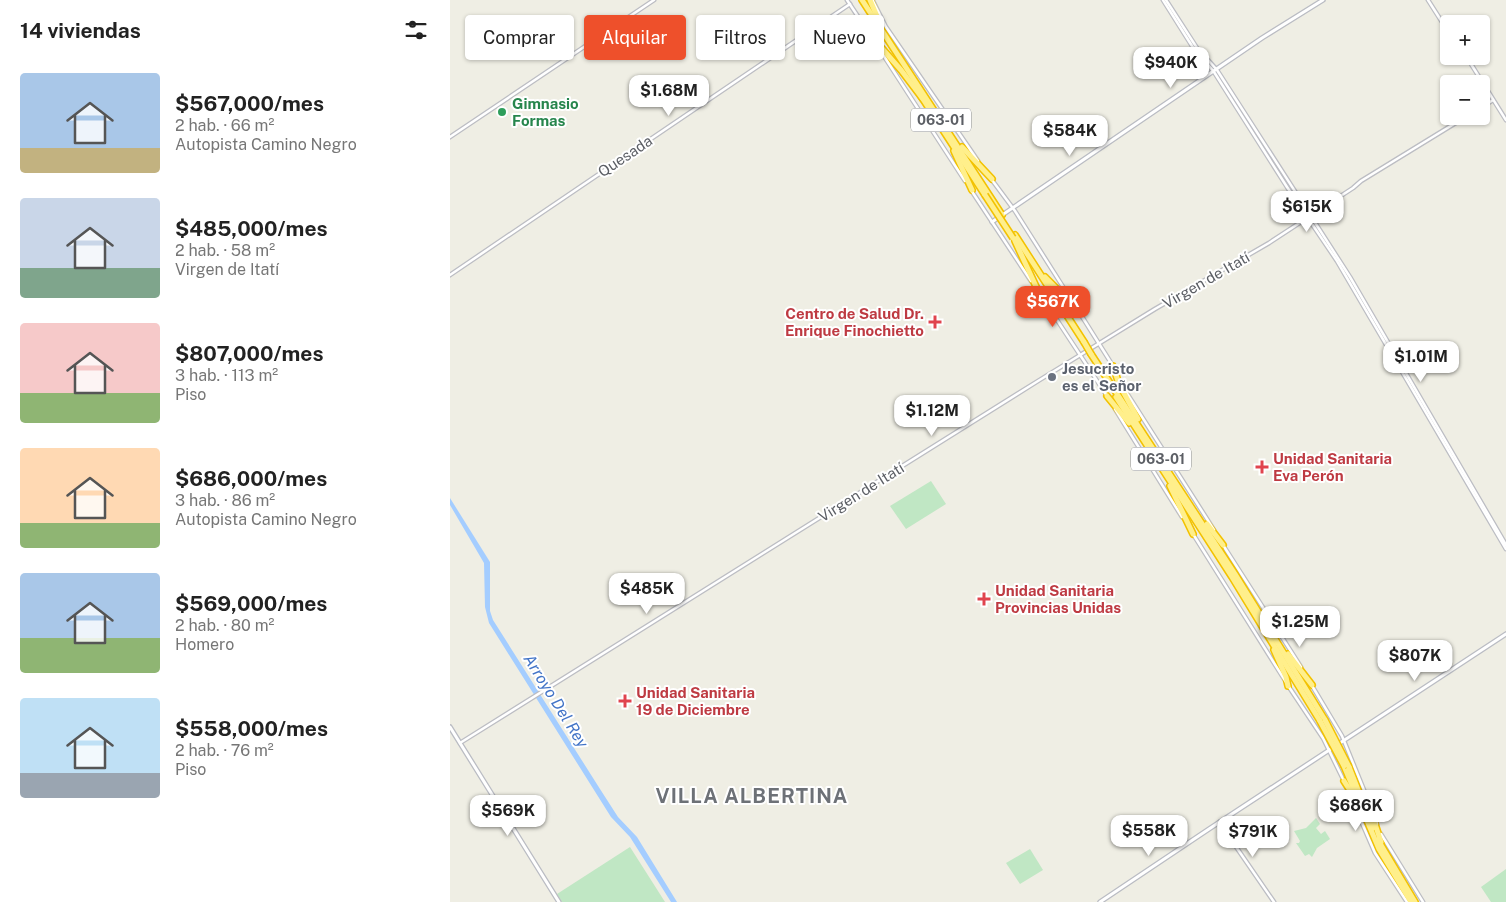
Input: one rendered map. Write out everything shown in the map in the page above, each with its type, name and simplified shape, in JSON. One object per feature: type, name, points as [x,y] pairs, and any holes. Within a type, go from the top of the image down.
[{"type":"highway","name":"063-01","points":[[858,0],[1083,343]]},
{"type":"highway","name":"063-01","points":[[862,0],[945,126],[986,194]]},
{"type":"highway","points":[[871,0],[878,19],[893,48]]},
{"type":"highway","points":[[884,51],[902,70],[926,103]]},
{"type":"highway","points":[[937,120],[972,190]]},
{"type":"highway","points":[[945,126],[992,179]]},
{"type":"highway","name":"063-01","points":[[1014,238],[1026,252],[1164,472],[1260,614],[1347,767],[1382,848],[1412,902]]},
{"type":"highway","points":[[1014,238],[1039,293]]},
{"type":"highway","points":[[1026,252],[1049,281],[1075,306]]},
{"type":"highway","points":[[1113,366],[1119,384],[1145,439]]},
{"type":"highway","points":[[1107,396],[1145,439]]},
{"type":"highway","name":"063-01","points":[[1145,439],[1179,486],[1228,566]]},
{"type":"highway","points":[[1164,472],[1193,534]]},
{"type":"highway","points":[[1179,486],[1223,545]]},
{"type":"highway","name":"063-01","points":[[1234,575],[1264,630],[1322,720]]},
{"type":"highway","points":[[1260,614],[1284,650],[1312,685]]},
{"type":"highway","points":[[1264,630],[1286,677],[1288,686]]},
{"type":"highway","name":"063-01","points":[[1347,767],[1380,853],[1412,902]]},
{"type":"highway","points":[[1344,781],[1352,791],[1372,834]]},
{"type":"highway","points":[[1368,800],[1382,848]]},
{"type":"main road","points":[[992,222],[1262,38],[1323,0]]},
{"type":"main road","points":[[1100,902],[1329,749],[1506,634]]},
{"type":"main road","points":[[450,727],[559,902]]},
{"type":"street","points":[[450,137],[654,0]]},
{"type":"street","points":[[847,0],[857,15]]},
{"type":"street","points":[[871,0],[886,27],[972,153],[1013,208],[1312,685],[1344,740],[1384,842],[1422,902]]},
{"type":"street","points":[[1165,0],[1215,71],[1368,308],[1506,545]]},
{"type":"street","points":[[1428,0],[1440,19]]},
{"type":"street","name":"Quesada","points":[[450,275],[850,4]]},
{"type":"street","points":[[884,57],[1107,396],[1288,686],[1323,738],[1375,853],[1412,902]]},
{"type":"street","points":[[1472,65],[1506,120]]},
{"type":"street","points":[[1490,102],[1494,100]]},
{"type":"street","name":"Virgen de Itatí","points":[[460,743],[1099,343],[1269,243],[1361,181],[1452,125]]},
{"type":"street","points":[[1309,217],[1506,549]]},
{"type":"street","points":[[1219,822],[1274,902]]},
{"type":"green space","points":[[931,481],[946,504],[906,529],[890,506]]},
{"type":"green space","points":[[1316,818],[1320,824],[1316,828],[1321,834],[1325,831],[1330,839],[1317,848],[1312,857],[1309,854],[1305,856],[1296,843],[1300,841],[1294,831],[1306,828]]},
{"type":"green space","points":[[630,847],[665,902],[562,902],[557,894]]},
{"type":"green space","points":[[1030,849],[1043,870],[1020,884],[1006,863]]},
{"type":"green space","points":[[1506,869],[1506,902],[1491,902],[1481,887]]},
{"type":"water","points":[[450,498],[490,562],[490,611],[493,620],[618,817],[637,837],[677,902],[671,902],[630,837],[611,817],[489,623],[485,607],[484,563],[450,505]]},
{"type":"place","name":"Gimnasio Formas","points":[[502,112]]},
{"type":"place","name":"Centro de Salud Dr. Enrique Finochietto","points":[[935,322]]},
{"type":"place","name":"Jesucristo es el Señor","points":[[1052,377]]},
{"type":"place","name":"Unidad Sanitaria Eva Perón","points":[[1262,467]]},
{"type":"place","name":"Unidad Sanitaria Provincias Unidas","points":[[984,599]]},
{"type":"place","name":"Unidad Sanitaria 19 de Diciembre","points":[[625,701]]},
{"type":"district","name":"VILLA ALBERTINA","points":[[752,796]]},
{"type":"water label","name":"Arroyo Del Rey","points":[[556,701]]}]
